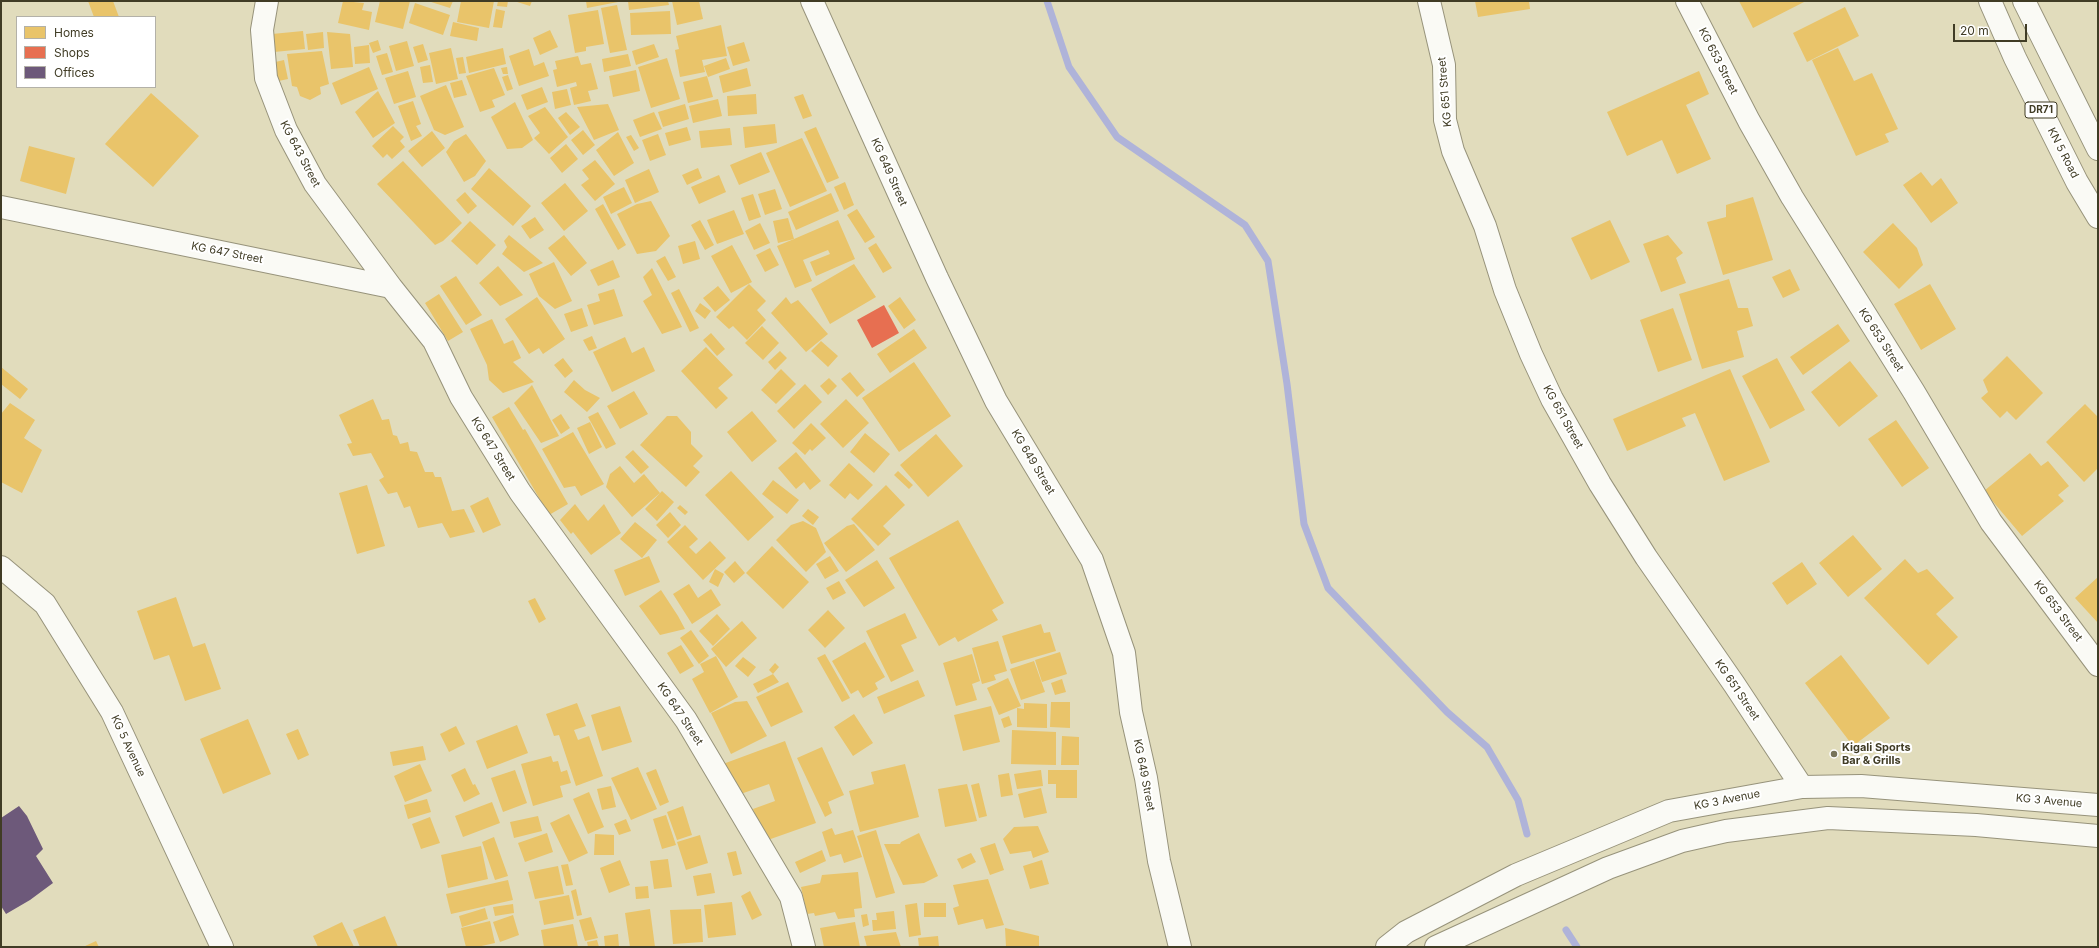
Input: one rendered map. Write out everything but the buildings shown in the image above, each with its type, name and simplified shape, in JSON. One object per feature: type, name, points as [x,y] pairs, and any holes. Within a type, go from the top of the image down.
[{"type":"street","name":"KG 643 Street","points":[[267,1],[262,30],[266,78],[286,130],[316,184],[391,286]]},
{"type":"street","name":"KG 649 Street","points":[[812,1],[937,278],[996,401],[1092,560],[1124,653],[1131,712],[1146,778],[1159,861],[1180,947]]},
{"type":"street","name":"KG 651 Street","points":[[1429,1],[1444,65],[1445,120],[1453,151],[1486,226],[1505,290],[1530,354],[1549,393],[1600,484],[1646,557],[1734,684],[1802,787]]},
{"type":"street","name":"KG 653 Street","points":[[1687,1],[1749,121],[1792,197],[1914,392],[1991,522],[2098,665]]},
{"type":"street","name":"KN 5 Road","points":[[1990,1],[2015,58],[2063,154],[2098,217]]},
{"type":"street","name":"DR71","points":[[2024,1],[2098,149]]},
{"type":"street","name":"KG 647 Street","points":[[1,208],[391,286],[434,341],[461,397],[520,492],[686,720],[791,897],[804,947]]},
{"type":"street","name":"KG 5 Avenue","points":[[1,567],[45,604],[112,712],[222,947]]},
{"type":"street","name":"KG 3 Avenue","points":[[1387,947],[1406,932],[1516,875],[1668,811],[1802,787],[1861,786],[2098,805]]},
{"type":"street","points":[[1436,947],[1608,868],[1682,841],[1726,831],[1828,818],[1976,825],[2098,836]]},
{"type":"waterway","points":[[1047,1],[1069,67],[1117,137],[1245,225],[1268,261],[1287,384],[1304,524],[1328,588],[1447,712],[1487,747],[1518,800],[1527,834]]},
{"type":"waterway","points":[[1566,930],[1577,947]]},
{"type":"place","name":"Kigali Sports Bar & Grills","points":[[1834,754]]}]
